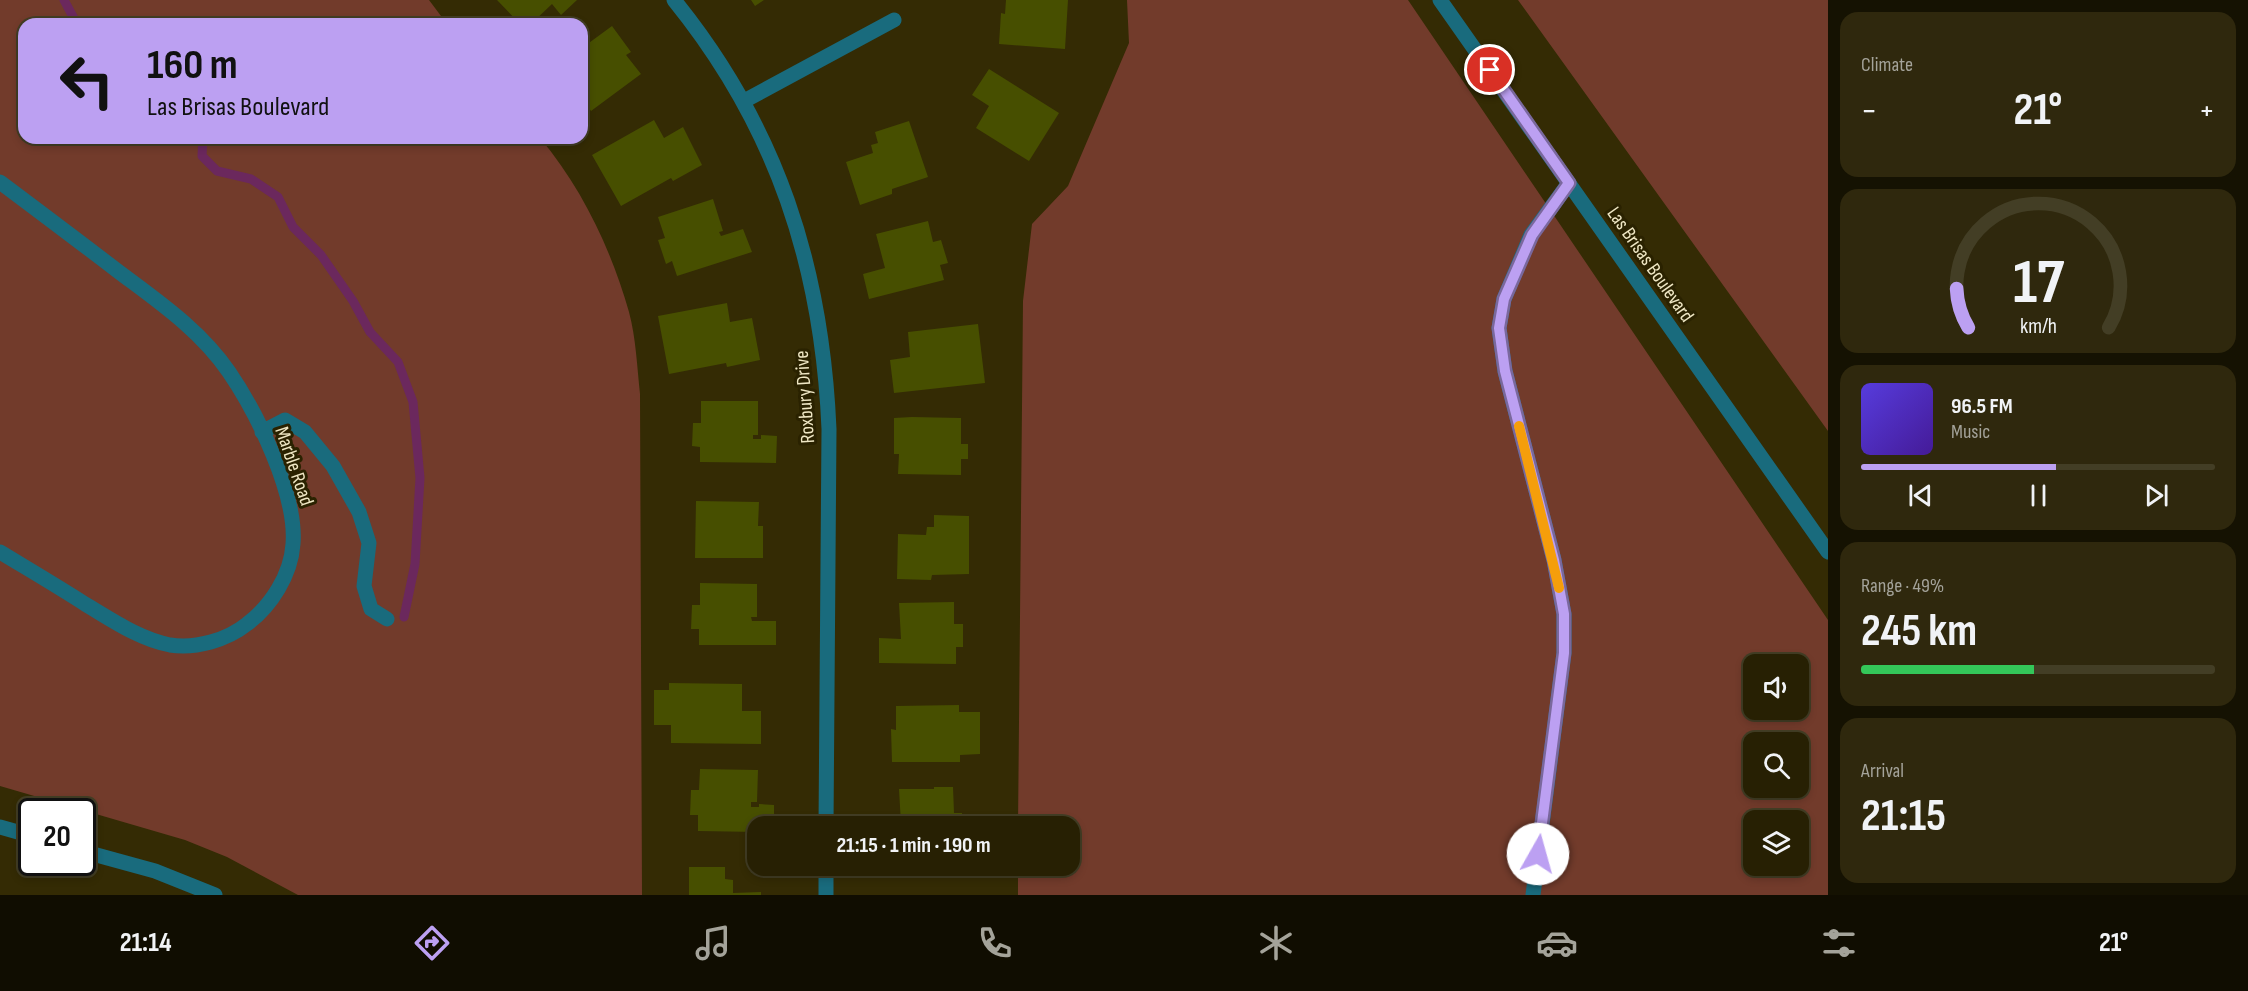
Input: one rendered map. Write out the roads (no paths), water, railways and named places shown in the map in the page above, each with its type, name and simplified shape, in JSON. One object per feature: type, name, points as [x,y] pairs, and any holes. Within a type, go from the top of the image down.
[{"type":"street","name":"Roxbury Drive","points":[[674,0],[722,64],[744,101],[767,148],[799,234],[812,283],[820,328],[829,429],[826,816]]},
{"type":"street","name":"Las Brisas Boulevard","points":[[1440,0],[1828,552]]},
{"type":"street","points":[[744,101],[894,20]]},
{"type":"street","name":"Marble Road","points":[[0,182],[179,317],[208,344],[230,373],[262,432],[284,486],[292,516],[293,545],[287,571],[275,596],[258,616],[236,633],[206,643],[172,645],[141,637],[0,552]]},
{"type":"street","points":[[1533,895],[1564,653],[1564,614],[1554,560],[1505,371],[1499,328],[1504,299],[1532,235],[1569,183]]},
{"type":"street","points":[[262,432],[285,420],[305,432],[333,466],[359,512],[369,543],[364,586],[371,609],[387,619]]},
{"type":"street","points":[[0,827],[18,832]]},
{"type":"street","points":[[96,855],[155,871],[215,895]]},
{"type":"street","points":[[826,876],[826,895]]},
{"type":"waterway","points":[[64,0],[74,18]]},
{"type":"waterway","points":[[203,144],[202,156],[217,171],[251,179],[278,197],[293,227],[321,255],[353,301],[370,332],[398,362],[413,402],[420,478],[415,564],[404,617]]}]
